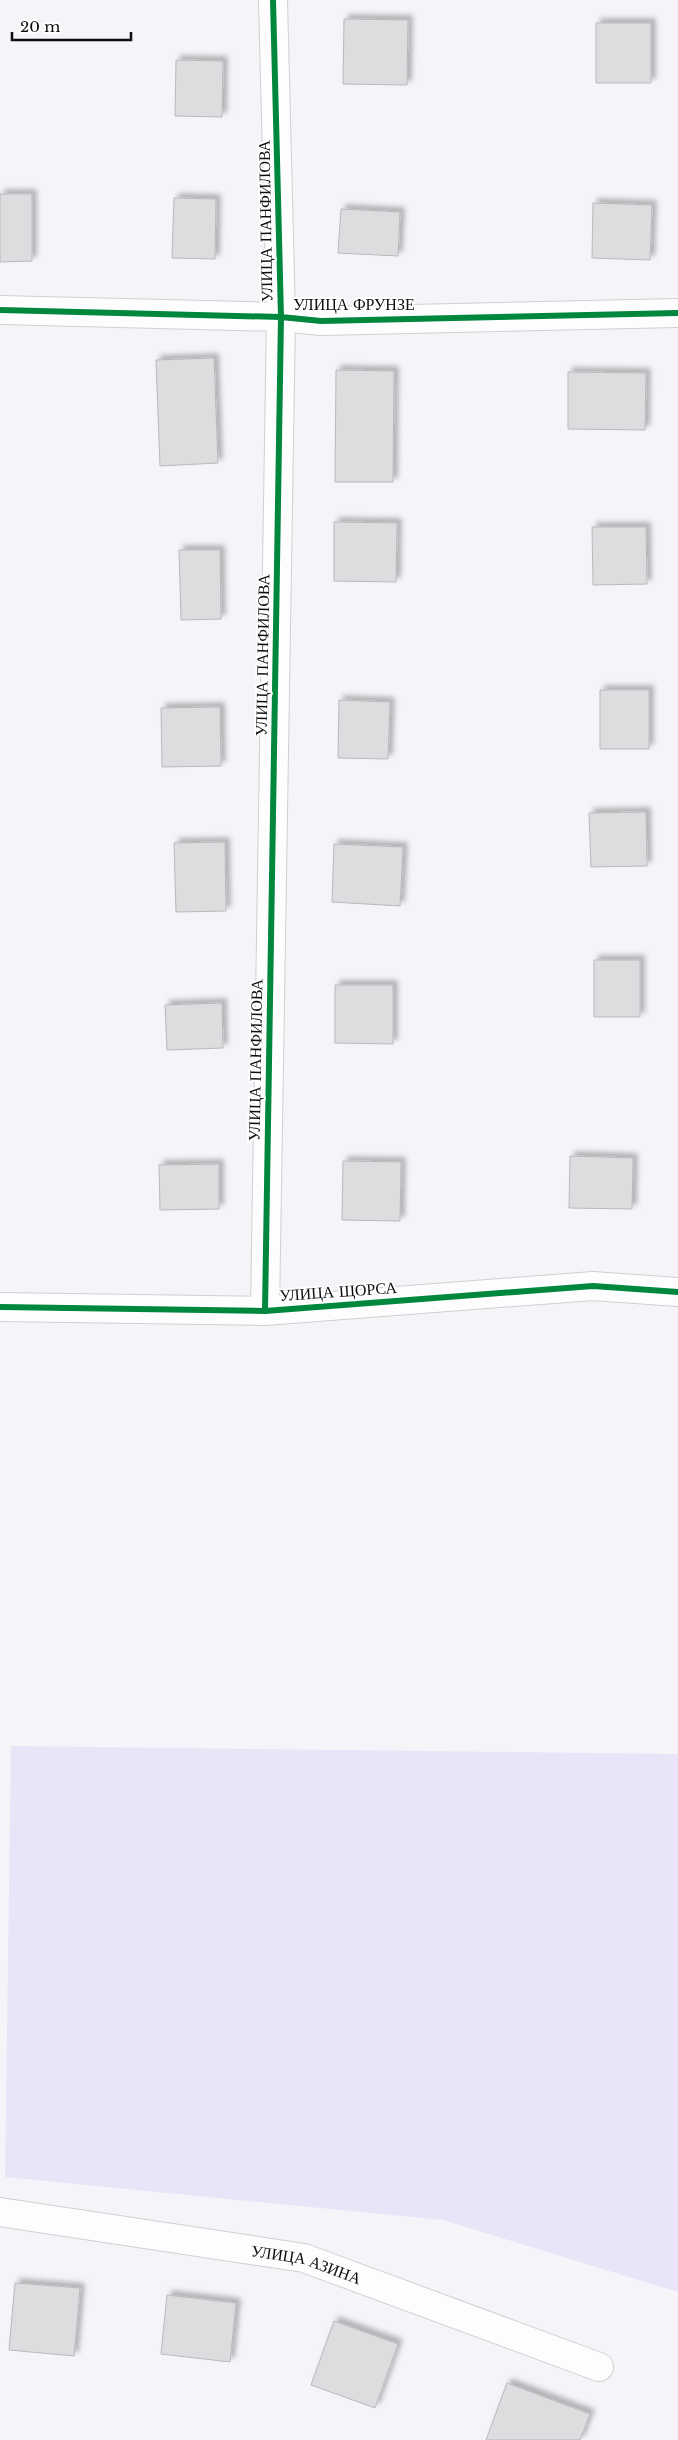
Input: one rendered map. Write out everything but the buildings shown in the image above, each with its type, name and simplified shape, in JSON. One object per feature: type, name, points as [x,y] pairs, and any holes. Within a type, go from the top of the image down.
[{"type":"street","name":"УЛИЦА ПАНФИЛОВА","points":[[264,1311],[281,317],[273,0]]},
{"type":"street","name":"УЛИЦА ФРУНЗЕ","points":[[0,310],[281,317],[321,321],[678,313]]},
{"type":"street","name":"УЛИЦА ЩОРСА","points":[[0,1307],[264,1311],[593,1286],[678,1292]]},
{"type":"street","name":"УЛИЦА АЗИНА","points":[[0,2212],[304,2258],[599,2367]]},
{"type":"shaded area","points":[[11,1746],[678,1754],[678,2292],[443,2220],[5,2177]]},
{"type":"cycle path","points":[[265,1311],[281,317],[273,0]]},
{"type":"cycle path","points":[[0,310],[281,317],[321,321],[678,313]]},
{"type":"cycle path","points":[[0,1307],[265,1311],[593,1286],[678,1292]]}]
